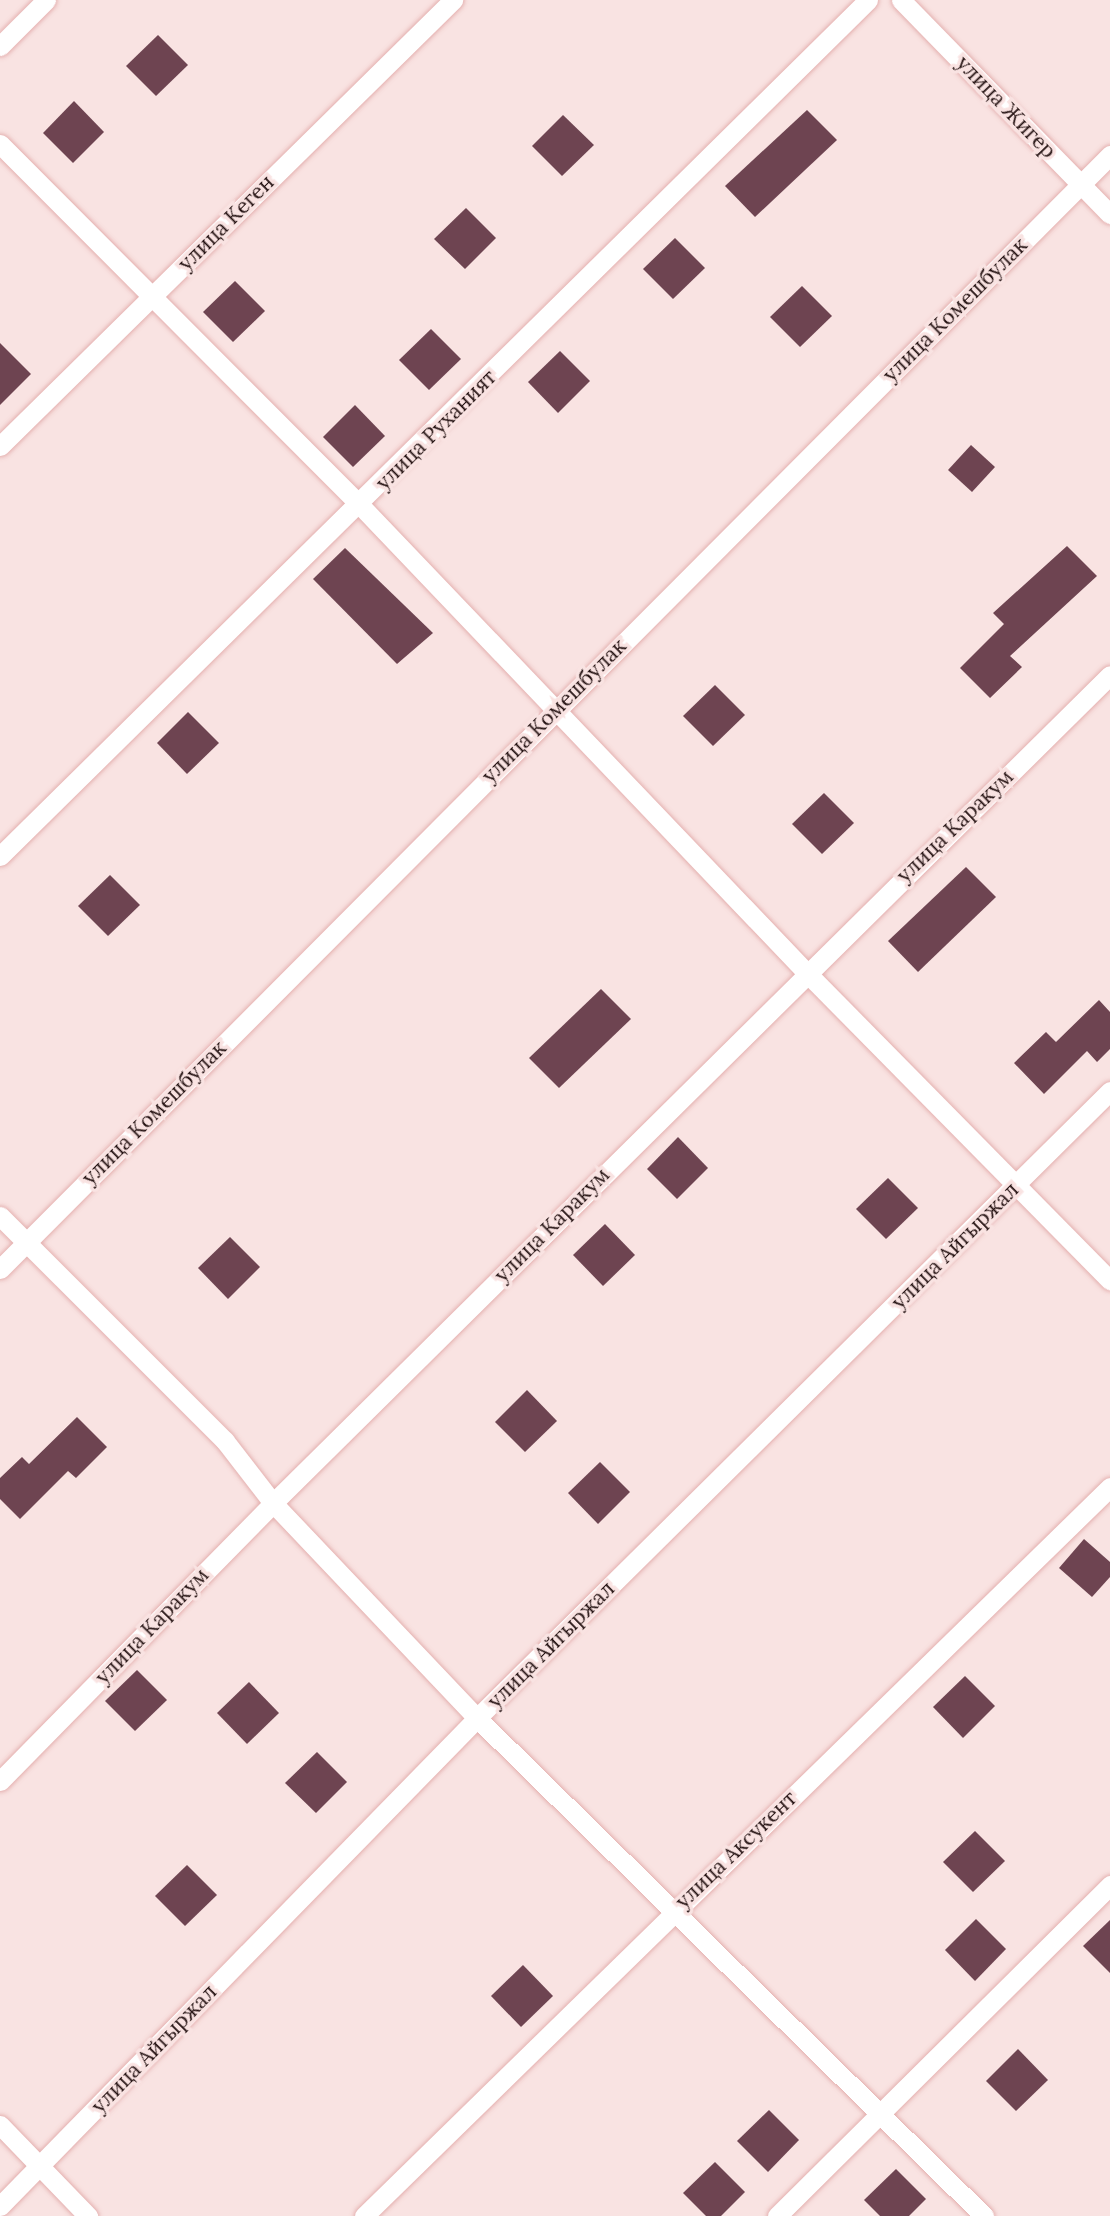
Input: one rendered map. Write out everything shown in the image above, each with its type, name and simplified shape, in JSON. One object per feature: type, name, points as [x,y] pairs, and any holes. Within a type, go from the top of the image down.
[{"type":"street","points":[[0,46],[46,0]]},
{"type":"street","name":"улица Кеген","points":[[0,446],[453,0]]},
{"type":"street","name":"улица Руханият","points":[[0,856],[360,505],[868,0]]},
{"type":"street","name":"улица Жигер","points":[[901,0],[1110,214]]},
{"type":"street","points":[[0,144],[360,505],[806,972],[1110,1280]]},
{"type":"street","name":"улица Комешбулак","points":[[0,1269],[555,709],[1110,155]]},
{"type":"street","name":"улица Каракум","points":[[0,1781],[273,1503],[806,972],[1110,675]]},
{"type":"street","name":"улица Айгыржал","points":[[0,2206],[477,1718],[1110,1091]]},
{"type":"street","points":[[0,1216],[225,1441],[273,1503],[477,1718],[883,2113],[984,2216]]},
{"type":"street","name":"улица Аксукент","points":[[364,2216],[673,1910],[1110,1487]]},
{"type":"street","points":[[777,2216],[1110,1885]]},
{"type":"street","points":[[0,2125],[88,2216]]},
{"type":"building","points":[[158,35],[188,65],[156,96],[126,66]]},
{"type":"building","points":[[74,101],[104,132],[73,163],[43,133]]},
{"type":"building","points":[[807,110],[837,140],[755,217],[725,186]]},
{"type":"building","points":[[563,115],[594,145],[562,176],[532,146]]},
{"type":"building","points":[[466,208],[496,238],[465,269],[434,239]]},
{"type":"building","points":[[675,238],[705,268],[673,299],[643,269]]},
{"type":"building","points":[[235,281],[265,311],[233,342],[203,312]]},
{"type":"building","points":[[802,286],[832,316],[800,347],[770,317]]},
{"type":"building","points":[[431,329],[461,359],[429,390],[399,360]]},
{"type":"building","points":[[0,343],[31,374],[0,405]]},
{"type":"building","points":[[560,351],[590,381],[558,413],[528,382]]},
{"type":"building","points":[[355,405],[385,436],[353,467],[323,437]]},
{"type":"building","points":[[971,445],[995,467],[972,492],[948,470]]},
{"type":"building","points":[[1067,546],[1097,576],[1010,656],[1022,667],[990,698],[960,668],[1004,624],[993,613]]},
{"type":"building","points":[[345,548],[433,633],[397,664],[313,579]]},
{"type":"building","points":[[715,685],[745,715],[713,746],[683,716]]},
{"type":"building","points":[[188,712],[219,743],[187,774],[157,743]]},
{"type":"building","points":[[824,793],[854,823],[822,854],[792,824]]},
{"type":"building","points":[[966,867],[996,897],[918,972],[888,941]]},
{"type":"building","points":[[110,875],[140,905],[108,936],[78,906]]},
{"type":"building","points":[[601,989],[631,1019],[559,1088],[529,1058]]},
{"type":"building","points":[[1099,1000],[1110,1012],[1110,1049],[1097,1062],[1087,1051],[1044,1094],[1014,1063],[1046,1032],[1056,1042]]},
{"type":"building","points":[[678,1137],[708,1168],[677,1199],[647,1169]]},
{"type":"building","points":[[888,1178],[918,1208],[886,1239],[856,1209]]},
{"type":"building","points":[[605,1224],[635,1255],[603,1286],[573,1255]]},
{"type":"building","points":[[230,1237],[260,1267],[228,1299],[198,1268]]},
{"type":"building","points":[[527,1390],[557,1421],[525,1452],[495,1422]]},
{"type":"building","points":[[77,1417],[107,1447],[76,1478],[68,1471],[20,1519],[0,1499],[0,1478],[22,1457],[29,1464]]},
{"type":"building","points":[[600,1462],[630,1492],[598,1524],[568,1493]]},
{"type":"building","points":[[1084,1539],[1110,1562],[1110,1577],[1092,1597],[1059,1568]]},
{"type":"building","points":[[137,1670],[167,1700],[135,1731],[105,1701]]},
{"type":"building","points":[[965,1676],[995,1706],[963,1738],[933,1707]]},
{"type":"building","points":[[249,1682],[279,1713],[247,1744],[217,1713]]},
{"type":"building","points":[[317,1752],[347,1782],[316,1813],[285,1783]]},
{"type":"building","points":[[975,1831],[1005,1861],[973,1892],[943,1862]]},
{"type":"building","points":[[187,1865],[217,1895],[185,1926],[155,1896]]},
{"type":"building","points":[[976,1919],[1006,1949],[975,1981],[945,1950]]},
{"type":"building","points":[[1110,1920],[1110,1973],[1083,1946]]},
{"type":"building","points":[[523,1965],[553,1996],[521,2027],[491,1996]]},
{"type":"building","points":[[1018,2049],[1048,2080],[1016,2111],[986,2081]]},
{"type":"building","points":[[769,2110],[799,2140],[768,2172],[737,2141]]},
{"type":"building","points":[[715,2162],[745,2192],[721,2216],[706,2216],[683,2193]]},
{"type":"building","points":[[896,2169],[926,2199],[909,2216],[880,2216],[864,2200]]}]
